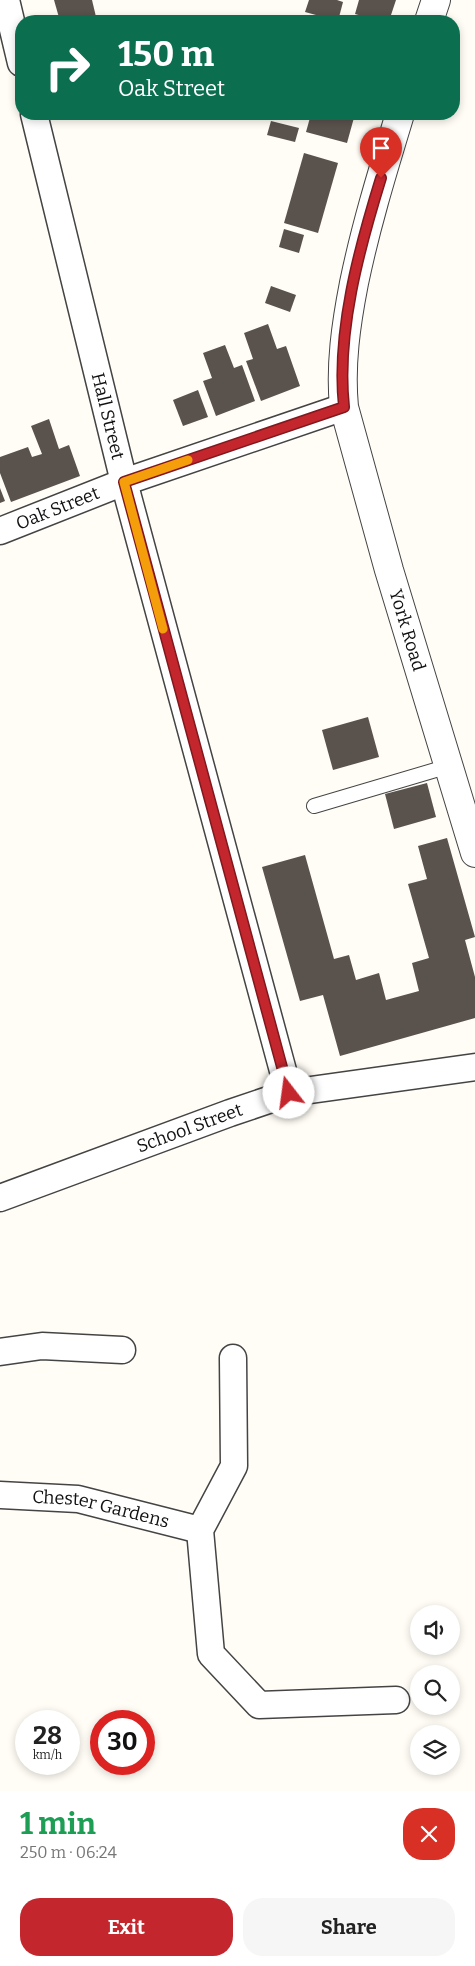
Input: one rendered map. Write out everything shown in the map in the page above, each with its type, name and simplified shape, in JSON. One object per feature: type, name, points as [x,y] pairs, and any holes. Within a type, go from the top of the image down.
[{"type":"street","points":[[6,0],[15,38]]},
{"type":"street","points":[[432,15],[436,0]]},
{"type":"street","name":"Hall Street","points":[[35,120],[124,482],[289,1093]]},
{"type":"street","name":"York Road","points":[[398,120],[365,231],[346,323],[341,382],[344,407],[389,570],[475,854]]},
{"type":"street","name":"Oak Street","points":[[0,531],[124,482],[344,407]]},
{"type":"street","name":"School Street","points":[[0,1198],[289,1093],[475,1067]]},
{"type":"street","points":[[0,1352],[42,1346],[122,1350]]},
{"type":"street","points":[[233,1358],[234,1466],[200,1530],[211,1654],[259,1705],[396,1700]]},
{"type":"street","name":"Chester Gardens","points":[[0,1495],[78,1499],[200,1530]]},
{"type":"lane","points":[[314,806],[449,766]]},
{"type":"building","points":[[54,0],[92,0],[96,15],[58,15]]},
{"type":"building","points":[[309,0],[337,0],[343,2],[340,15],[316,15],[305,12]]},
{"type":"building","points":[[359,0],[396,0],[391,15],[355,14]]},
{"type":"building","points":[[309,120],[353,120],[347,143],[306,132]]},
{"type":"building","points":[[271,121],[299,128],[295,142],[267,135]]},
{"type":"building","points":[[304,153],[338,163],[318,233],[284,223]]},
{"type":"building","points":[[284,229],[304,235],[299,253],[279,247]]},
{"type":"building","points":[[271,286],[296,295],[290,312],[265,303]]},
{"type":"building","points":[[268,324],[277,349],[286,346],[300,386],[261,401],[246,361],[253,359],[244,333]]},
{"type":"building","points":[[225,345],[234,368],[242,365],[255,401],[216,416],[203,381],[212,378],[203,353]]},
{"type":"building","points":[[198,390],[208,417],[183,426],[173,400]]},
{"type":"building","points":[[49,419],[59,449],[69,445],[80,476],[11,502],[0,473],[0,457],[28,447],[32,457],[42,454],[31,426]]},
{"type":"building","points":[[0,488],[5,501],[0,503]]},
{"type":"building","points":[[368,717],[379,757],[333,770],[322,730]]},
{"type":"building","points":[[427,783],[436,817],[394,829],[385,794]]},
{"type":"building","points":[[447,838],[475,937],[465,940],[475,977],[475,1018],[340,1056],[323,995],[300,1001],[262,867],[305,855],[334,959],[349,955],[356,980],[379,973],[386,1000],[419,991],[412,963],[429,958],[408,884],[427,879],[418,846]]},
{"type":"slow traffic","points":[[163,629],[124,482],[188,460]]},
{"type":"route","points":[[289,1093],[124,482],[344,407],[341,382],[346,323],[365,231],[381,178]]}]
